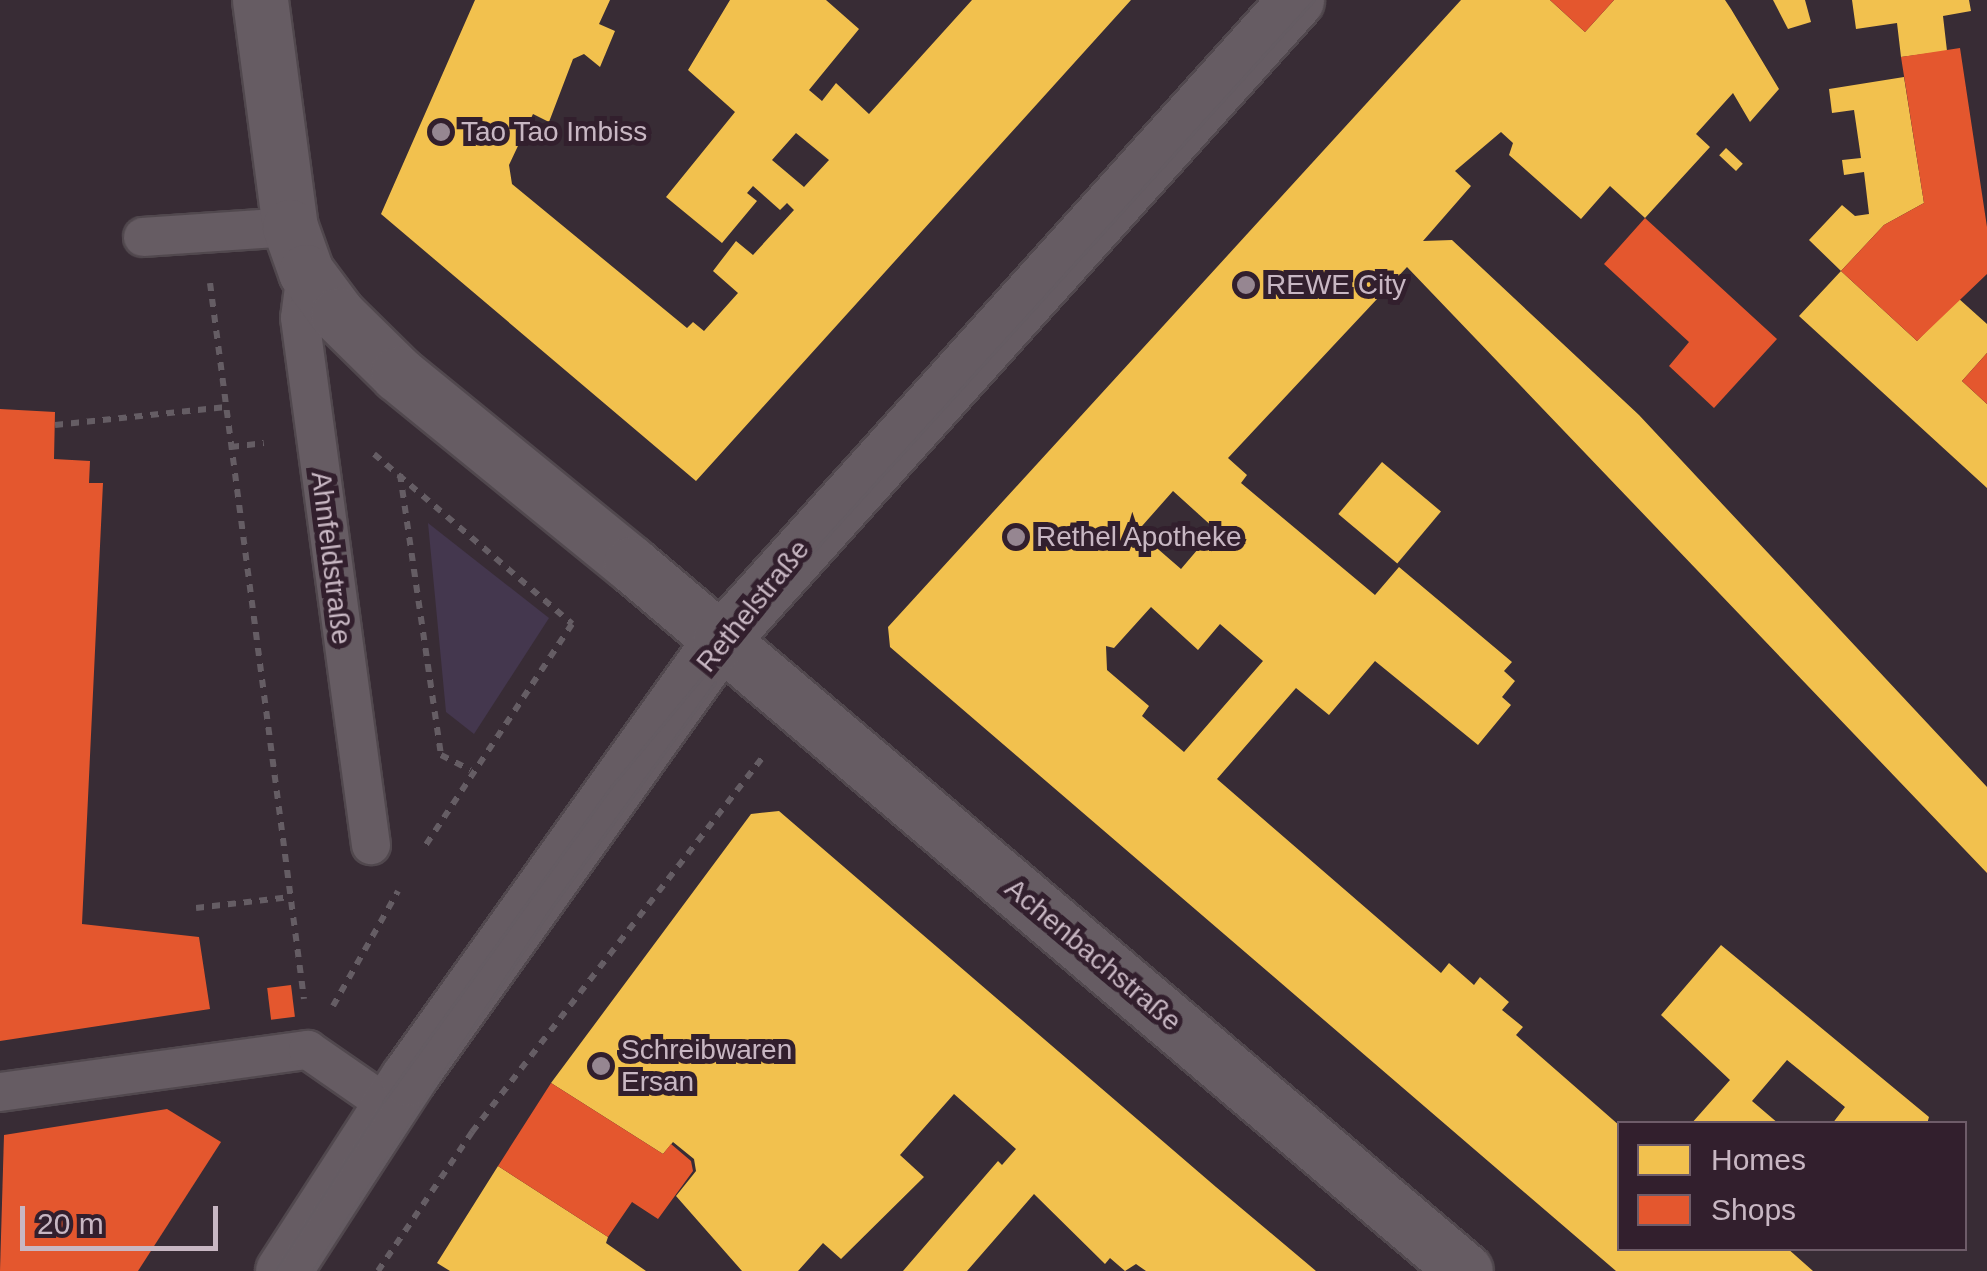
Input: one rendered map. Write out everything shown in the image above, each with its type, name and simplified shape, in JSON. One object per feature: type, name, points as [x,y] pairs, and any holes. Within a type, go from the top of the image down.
[{"type":"street","name":"Ahnfeldstraße","points":[[260,0],[298,249],[338,315],[398,374],[720,641]]},
{"type":"street","name":"Rethelstraße","points":[[283,1271],[389,1106],[720,641],[1296,0]]},
{"type":"street","name":"Achenbachstraße","points":[[720,641],[1465,1271]]},
{"type":"lane","points":[[143,236],[205,230],[298,249]]},
{"type":"lane","name":"Ahnfeldstraße","points":[[298,249],[300,318],[372,845]]},
{"type":"lane","points":[[0,1092],[308,1050],[389,1106]]},
{"type":"path","points":[[205,230],[308,1050]]},
{"type":"path","points":[[55,425],[226,407]]},
{"type":"path","points":[[231,446],[345,432],[400,474],[572,624],[470,770],[418,856]]},
{"type":"path","points":[[400,474],[441,755],[470,770]]},
{"type":"path","points":[[378,1271],[472,1132],[799,710]]},
{"type":"path","points":[[308,1050],[408,874]]},
{"type":"path","points":[[196,908],[290,897]]},
{"type":"shaded area","points":[[428,523],[549,618],[474,734],[446,712]]},
{"type":"building: Homes","points":[[475,0],[610,0],[599,24],[615,31],[600,67],[584,54],[573,59],[549,122],[533,114],[509,165],[512,184],[687,328],[693,322],[704,331],[738,293],[713,271],[736,241],[753,255],[794,210],[787,203],[780,210],[753,186],[747,193],[757,201],[722,243],[666,197],[735,112],[688,70],[730,0],[826,0],[859,29],[809,90],[822,101],[836,83],[869,114],[972,0],[1131,0],[696,481],[381,214]],"holes":[[[796,133],[829,160],[804,187],[772,160]]]},
{"type":"building: Homes","points":[[1461,0],[1550,0],[1585,32],[1614,0],[1725,0],[1779,89],[1750,122],[1733,93],[1696,134],[1710,147],[1645,218],[1610,186],[1581,219],[1509,155],[1513,143],[1501,132],[1455,171],[1471,186],[1423,241],[1452,240],[1639,415],[1987,787],[1987,873],[1407,267],[1228,458],[1247,475],[1241,483],[1375,595],[1399,567],[1512,662],[1504,671],[1515,681],[1502,697],[1511,705],[1478,745],[1375,661],[1329,715],[1296,688],[1217,779],[1441,973],[1449,963],[1474,985],[1480,977],[1509,1002],[1502,1010],[1523,1027],[1516,1035],[1617,1123],[1617,1251],[1790,1251],[1813,1271],[1616,1271],[890,647],[888,627]],"holes":[[[1173,491],[1215,529],[1181,569],[1151,543],[1133,548],[1127,543]],[[1151,607],[1198,650],[1220,624],[1263,661],[1184,752],[1142,716],[1149,706],[1107,670],[1106,646],[1114,648]]]},
{"type":"building: Homes","points":[[1773,0],[1805,0],[1811,22],[1788,29]]},
{"type":"building: Homes","points":[[1852,0],[1969,0],[1971,11],[1943,16],[1947,51],[1901,57],[1897,23],[1856,29]]},
{"type":"building: Homes","points":[[1904,77],[1924,203],[1884,225],[1841,271],[1809,240],[1842,205],[1855,216],[1869,214],[1864,172],[1844,175],[1842,160],[1861,158],[1854,110],[1832,113],[1829,89]]},
{"type":"building: Homes","points":[[1726,148],[1743,164],[1736,171],[1719,155]]},
{"type":"building: Homes","points":[[1841,271],[1917,341],[1958,298],[1987,324],[1987,353],[1962,381],[1987,404],[1987,488],[1799,316]]},
{"type":"building: Homes","points":[[1382,462],[1441,511],[1397,564],[1338,514]]},
{"type":"building: Homes","points":[[779,811],[1316,1271],[1146,1271],[1136,1264],[1125,1271],[1110,1258],[1105,1264],[1034,1194],[967,1271],[903,1271],[998,1161],[1002,1165],[1016,1149],[954,1094],[900,1155],[924,1177],[841,1259],[823,1243],[798,1271],[742,1271],[676,1196],[696,1171],[694,1159],[673,1142],[663,1154],[551,1083],[751,814]]},
{"type":"building: Homes","points":[[1721,945],[1929,1117],[1928,1121],[1834,1121],[1845,1107],[1787,1060],[1752,1101],[1775,1121],[1694,1121],[1730,1080],[1661,1015]]},
{"type":"building: Homes","points":[[498,1166],[608,1237],[606,1243],[646,1271],[450,1271],[437,1263]]},
{"type":"building: Shops","points":[[1550,0],[1614,0],[1585,32]]},
{"type":"building: Shops","points":[[1960,48],[1987,227],[1987,274],[1917,341],[1841,271],[1884,225],[1924,203],[1901,57]]},
{"type":"building: Shops","points":[[1645,218],[1777,339],[1714,408],[1669,366],[1689,342],[1604,264]]},
{"type":"building: Shops","points":[[1987,353],[1987,404],[1962,381]]},
{"type":"building: Shops","points":[[0,409],[55,412],[54,459],[90,461],[89,483],[103,483],[82,924],[199,937],[210,1009],[0,1041]]},
{"type":"building: Shops","points":[[291,985],[295,1017],[271,1020],[267,988]]},
{"type":"building: Shops","points":[[551,1083],[663,1154],[671,1144],[691,1161],[693,1171],[658,1219],[632,1202],[608,1237],[498,1166]]},
{"type":"building: Shops","points":[[167,1109],[221,1142],[138,1271],[0,1271],[4,1135]]},
{"type":"tram line","points":[[275,1271],[383,1102],[611,787],[733,640],[1314,0]]},
{"type":"tram line","points":[[313,1271],[552,907],[715,683]]},
{"type":"place","name":"Tao Tao Imbiss","points":[[441,132]]},
{"type":"place","name":"REWE City","points":[[1246,285]]},
{"type":"place","name":"Rethel Apotheke","points":[[1016,537]]},
{"type":"place","name":"Schreibwaren Ersan","points":[[601,1066]]}]
